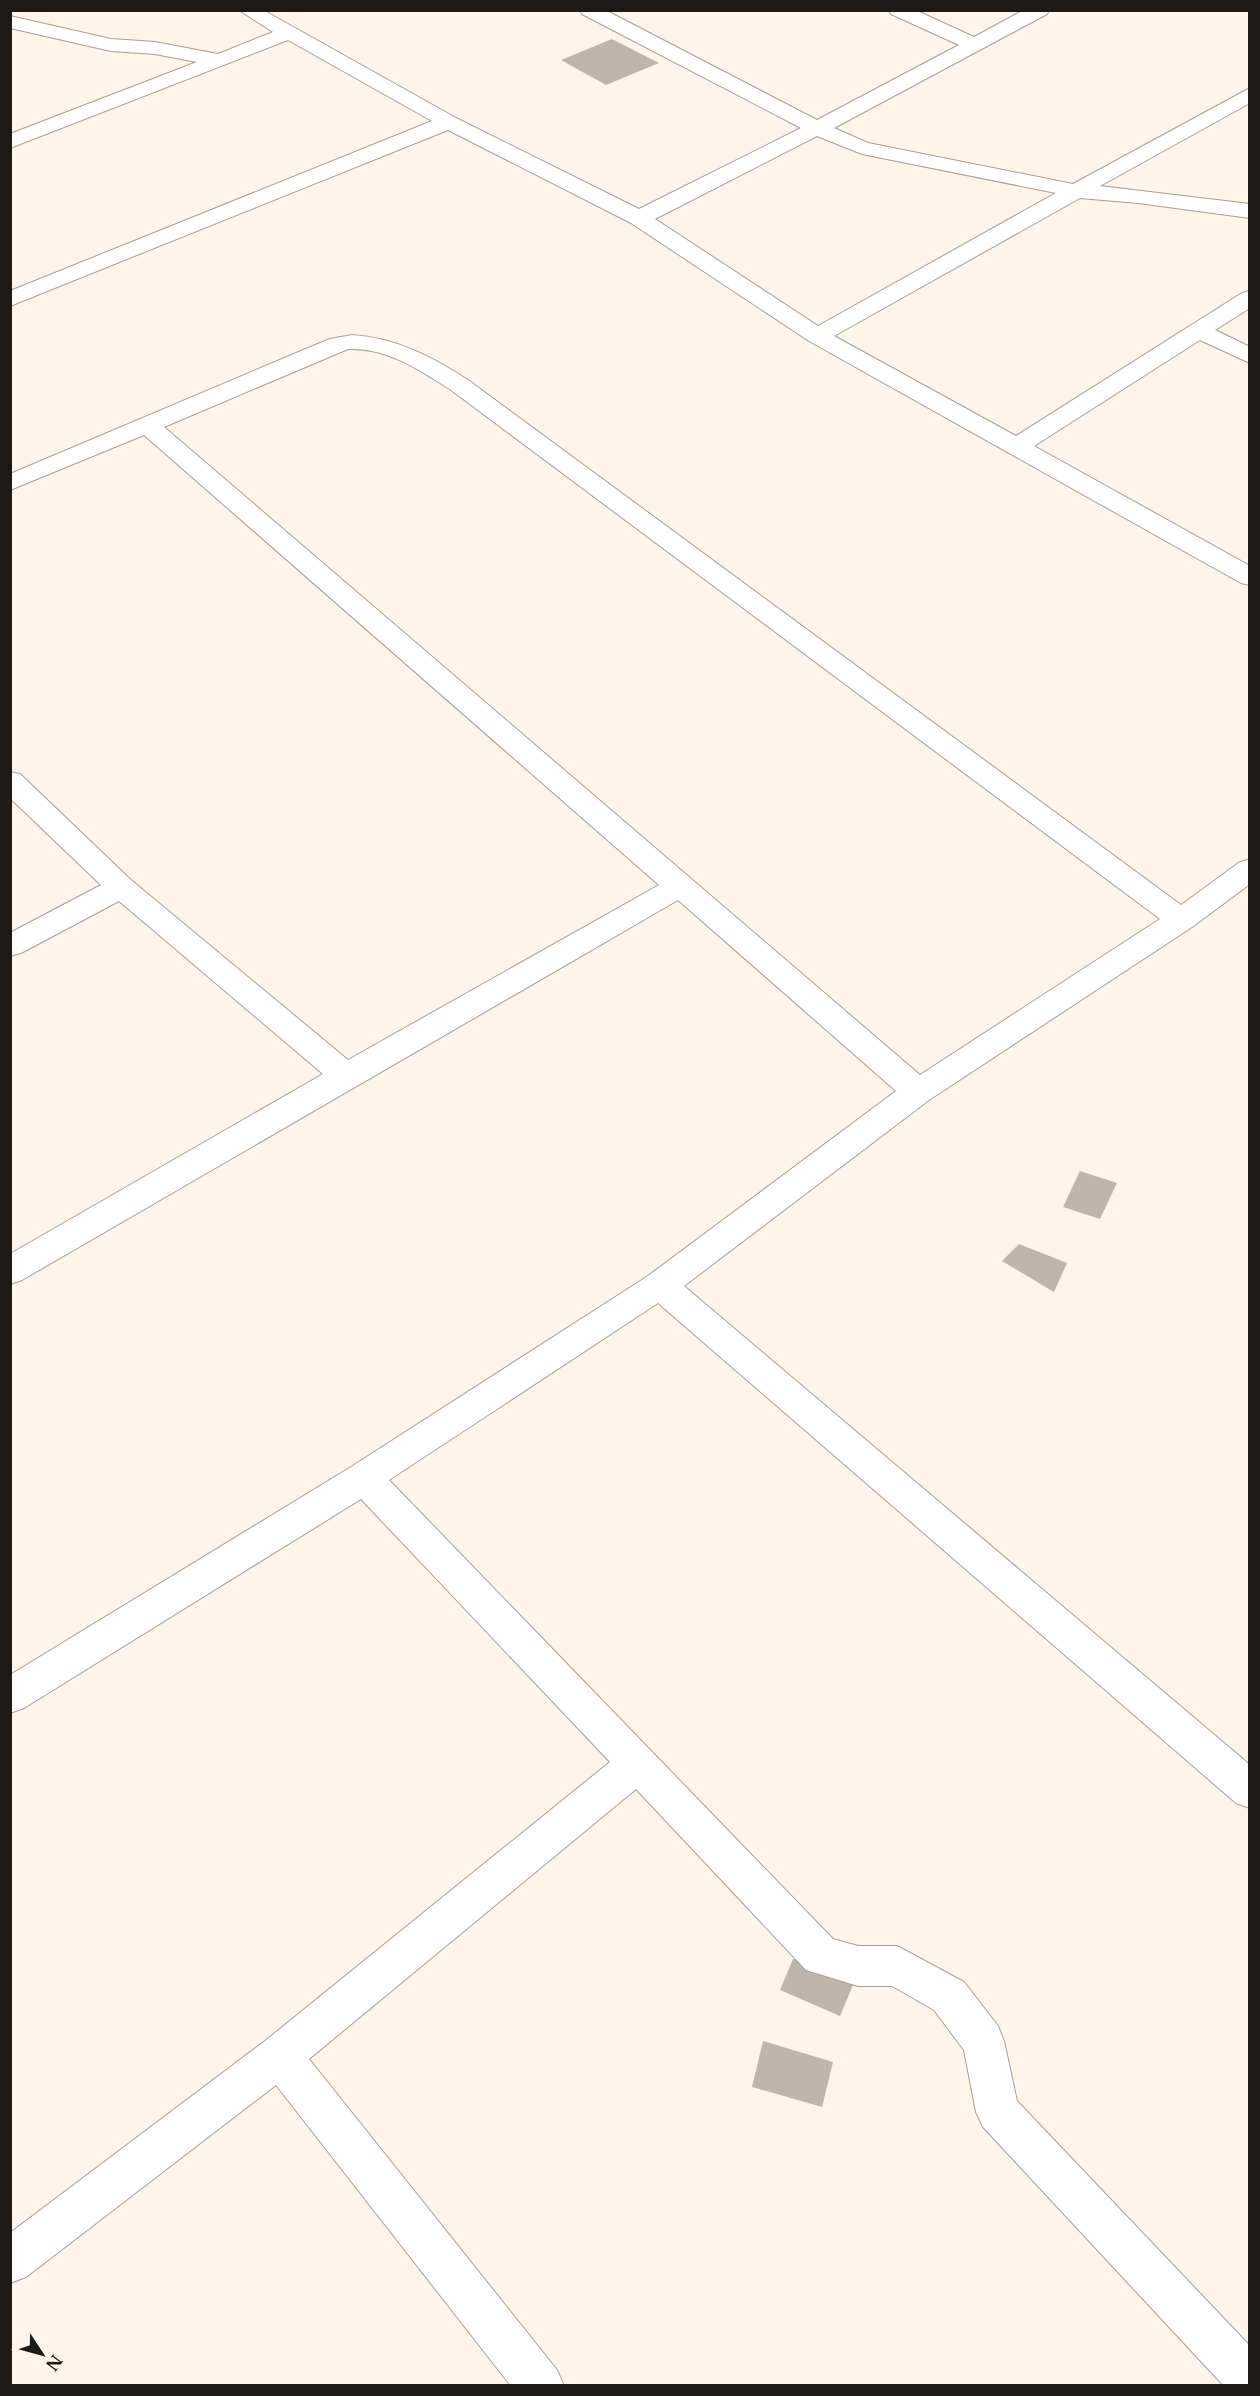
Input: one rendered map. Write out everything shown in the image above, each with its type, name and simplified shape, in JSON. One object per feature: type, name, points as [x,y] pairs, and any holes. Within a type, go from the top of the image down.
[{"type":"street","points":[[248,10],[449,122],[639,218],[816,336],[1250,577]]},
{"type":"street","points":[[589,10],[817,128],[862,148],[1077,191],[1138,196],[1250,211]]},
{"type":"street","points":[[898,10],[973,44]]},
{"type":"street","points":[[639,218],[817,128],[1040,10]]},
{"type":"street","points":[[10,22],[111,45],[155,48],[220,60]]},
{"type":"street","points":[[10,123],[20,138],[289,33]]},
{"type":"street","points":[[816,336],[1250,94]]},
{"type":"street","points":[[10,299],[449,122]]},
{"type":"street","points":[[1017,446],[1250,298]]},
{"type":"street","points":[[1197,330],[1250,356]]},
{"type":"street","points":[[10,483],[316,353],[350,342],[375,344],[410,357],[437,370],[490,408],[1181,920]]},
{"type":"street","points":[[147,424],[918,1092]]},
{"type":"street","points":[[10,781],[121,887],[346,1076]]},
{"type":"street","points":[[10,1696],[364,1478],[660,1286],[918,1092],[1181,920],[1250,869]]},
{"type":"street","points":[[10,1271],[680,886]]},
{"type":"street","points":[[10,946],[121,887]]},
{"type":"street","points":[[660,1286],[1250,1790]]},
{"type":"street","points":[[364,1478],[821,1956],[858,1966],[897,1966],[949,1996],[983,2041],[998,2112],[1250,2380]]},
{"type":"street","points":[[10,2261],[280,2056],[637,1764]]},
{"type":"street","points":[[280,2056],[541,2385]]},
{"type":"building","points":[[612,39],[659,63],[606,85],[561,60]]},
{"type":"building","points":[[1080,1171],[1117,1183],[1100,1219],[1063,1207]]},
{"type":"building","points":[[1019,1244],[1067,1263],[1054,1292],[1002,1261]]},
{"type":"building","points":[[793,1959],[853,1985],[840,2016],[780,1990]]},
{"type":"building","points":[[763,2041],[833,2062],[822,2107],[752,2087]]}]
